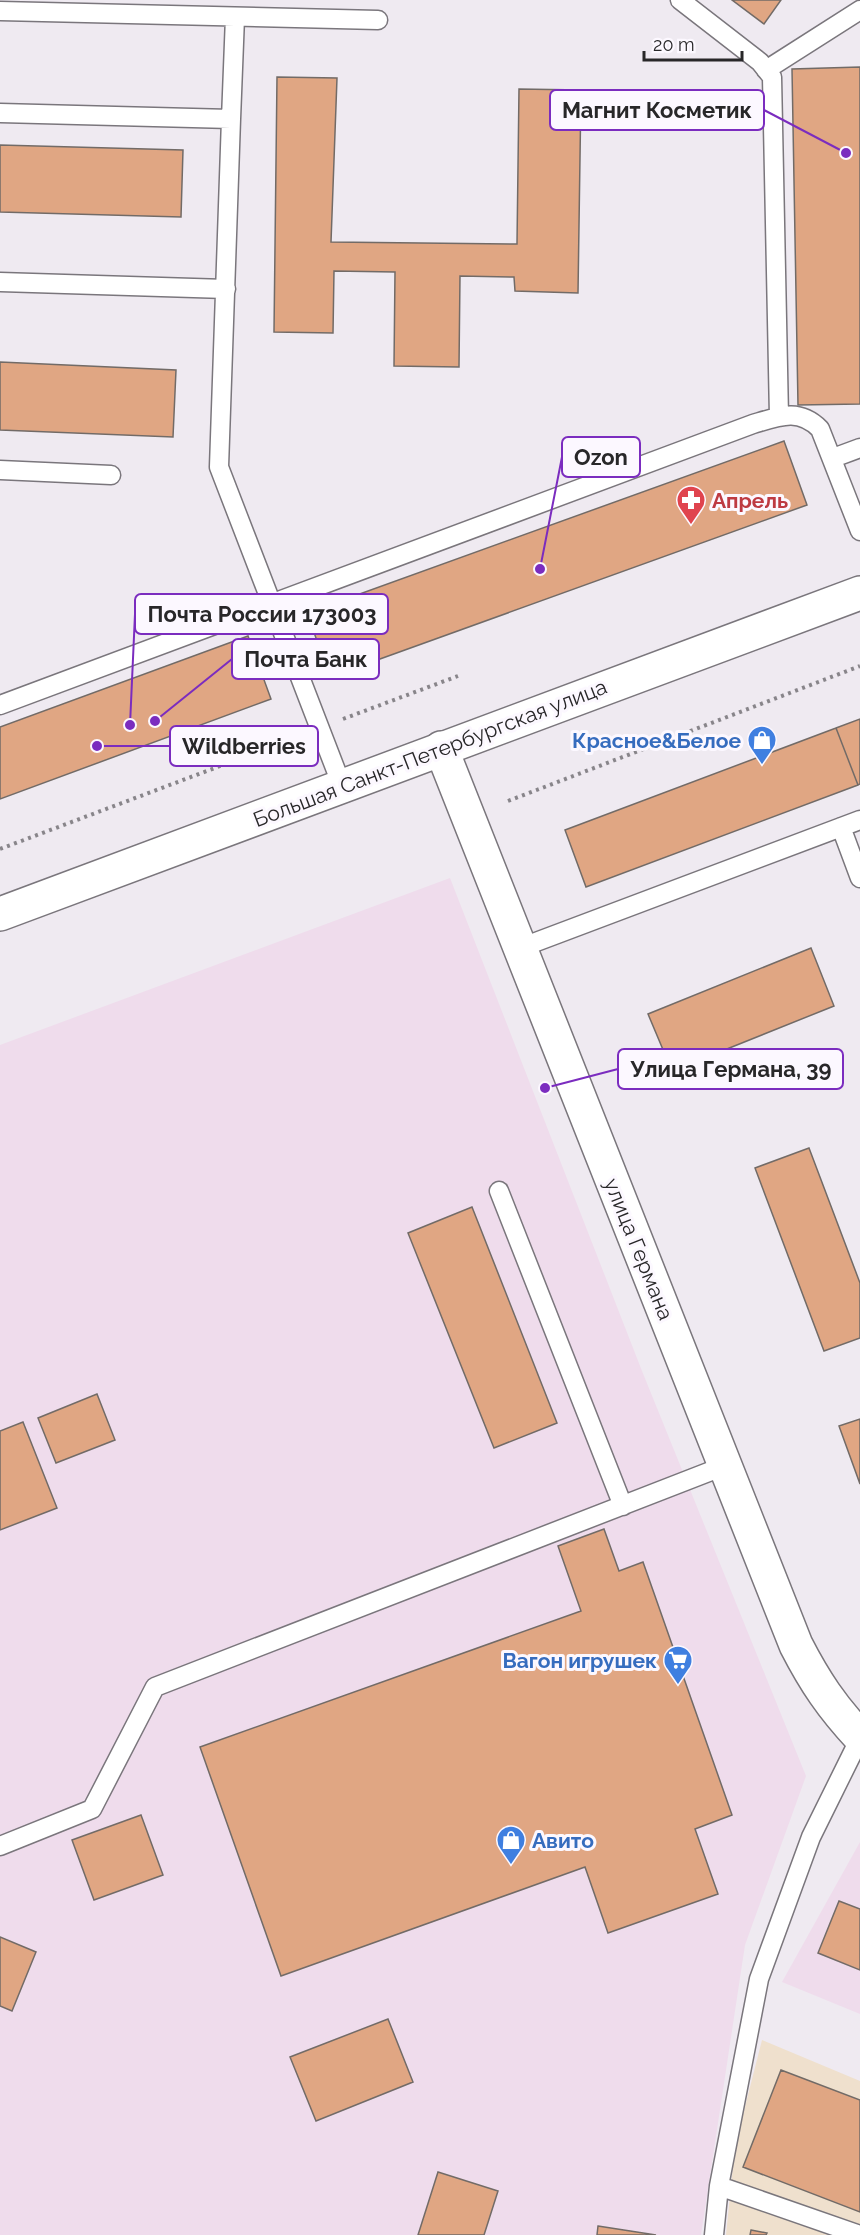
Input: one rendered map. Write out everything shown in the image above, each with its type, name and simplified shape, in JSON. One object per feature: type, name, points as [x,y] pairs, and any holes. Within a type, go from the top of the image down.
[{"type":"main road","name":"Большая Санкт-Петербургская улица","points":[[0,914],[860,593]]},
{"type":"main road","name":"улица Германа","points":[[441,748],[796,1645],[814,1679],[833,1707],[860,1738]]},
{"type":"lane","points":[[680,0],[752,56],[772,77],[779,417]]},
{"type":"lane","points":[[766,70],[860,10]]},
{"type":"lane","points":[[0,11],[378,20]]},
{"type":"lane","points":[[235,17],[219,467],[342,786]]},
{"type":"lane","points":[[0,112],[231,119]]},
{"type":"lane","points":[[0,282],[226,289]]},
{"type":"lane","points":[[0,705],[742,428],[779,417],[796,415],[812,421],[820,429],[860,531]]},
{"type":"lane","points":[[833,458],[860,448]]},
{"type":"lane","points":[[0,470],[111,475]]},
{"type":"lane","points":[[520,948],[860,820]]},
{"type":"lane","points":[[841,827],[860,878]]},
{"type":"lane","points":[[500,1191],[623,1506]]},
{"type":"lane","points":[[0,1846],[92,1809],[155,1687],[724,1466]]},
{"type":"lane","points":[[714,2235],[720,2186],[759,1979],[811,1837],[860,1738]]},
{"type":"lane","points":[[720,2186],[860,2235]]},
{"type":"path","points":[[508,801],[860,666]]},
{"type":"path","points":[[0,849],[458,676]]},
{"type":"shaded area","points":[[450,878],[642,1371],[806,1776],[745,1945],[701,2235],[0,2235],[0,1045]]},
{"type":"shaded area","points":[[860,1842],[860,2014],[782,1982]]},
{"type":"shaded area","points":[[762,2040],[860,2081],[860,2235],[726,2235],[735,2146]]},
{"type":"building","points":[[732,0],[781,0],[764,24]]},
{"type":"building","points":[[860,67],[860,404],[798,405],[792,69]]},
{"type":"building","points":[[277,77],[337,78],[331,242],[517,244],[519,89],[581,90],[578,293],[515,291],[514,277],[460,276],[459,367],[394,366],[395,272],[334,271],[333,333],[274,332]]},
{"type":"building","points":[[0,145],[183,150],[181,217],[0,212]]},
{"type":"building","points":[[0,362],[176,370],[173,437],[0,430]]},
{"type":"building","points":[[784,441],[807,505],[330,677],[307,613]]},
{"type":"building","points":[[248,636],[271,699],[0,799],[0,727]]},
{"type":"building","points":[[860,719],[860,784],[858,785],[836,728]]},
{"type":"building","points":[[836,728],[858,785],[586,887],[565,830]]},
{"type":"building","points":[[811,948],[834,1006],[672,1071],[648,1014]]},
{"type":"building","points":[[809,1148],[860,1283],[860,1338],[824,1351],[755,1168]]},
{"type":"building","points":[[472,1207],[557,1423],[494,1448],[408,1233]]},
{"type":"building","points":[[97,1394],[115,1440],[56,1463],[38,1418]]},
{"type":"building","points":[[860,1419],[860,1484],[839,1426]]},
{"type":"building","points":[[23,1422],[57,1508],[0,1530],[0,1431]]},
{"type":"building","points":[[604,1529],[619,1571],[643,1562],[732,1815],[695,1829],[718,1894],[608,1933],[585,1867],[281,1976],[200,1747],[581,1611],[558,1546]]},
{"type":"building","points":[[141,1815],[163,1875],[94,1900],[72,1840]]},
{"type":"building","points":[[839,1901],[860,1909],[860,1970],[818,1953]]},
{"type":"building","points":[[0,1937],[36,1952],[12,2011],[0,2006]]},
{"type":"building","points":[[388,2019],[413,2082],[316,2121],[290,2057]]},
{"type":"building","points":[[781,2070],[860,2100],[860,2212],[743,2167]]},
{"type":"building","points":[[438,2172],[498,2191],[484,2235],[418,2235]]},
{"type":"building","points":[[598,2226],[656,2235],[597,2235]]},
{"type":"building","points":[[751,2230],[767,2233],[766,2235],[750,2235]]},
{"type":"place","name":"Магнит Косметик","points":[[846,153]]},
{"type":"place","name":"Апрель","points":[[691,526]]},
{"type":"place","name":"Ozon","points":[[540,569]]},
{"type":"place","name":"Почта Банк","points":[[155,721]]},
{"type":"place","name":"Почта России 173003","points":[[130,725]]},
{"type":"place","name":"Wildberries","points":[[97,746]]},
{"type":"place","name":"Красное&Белое","points":[[762,766]]},
{"type":"place","name":"Улица Германа, 39","points":[[545,1088]]},
{"type":"place","name":"Вагон игрушек","points":[[678,1686]]},
{"type":"place","name":"Авито","points":[[511,1866]]}]
